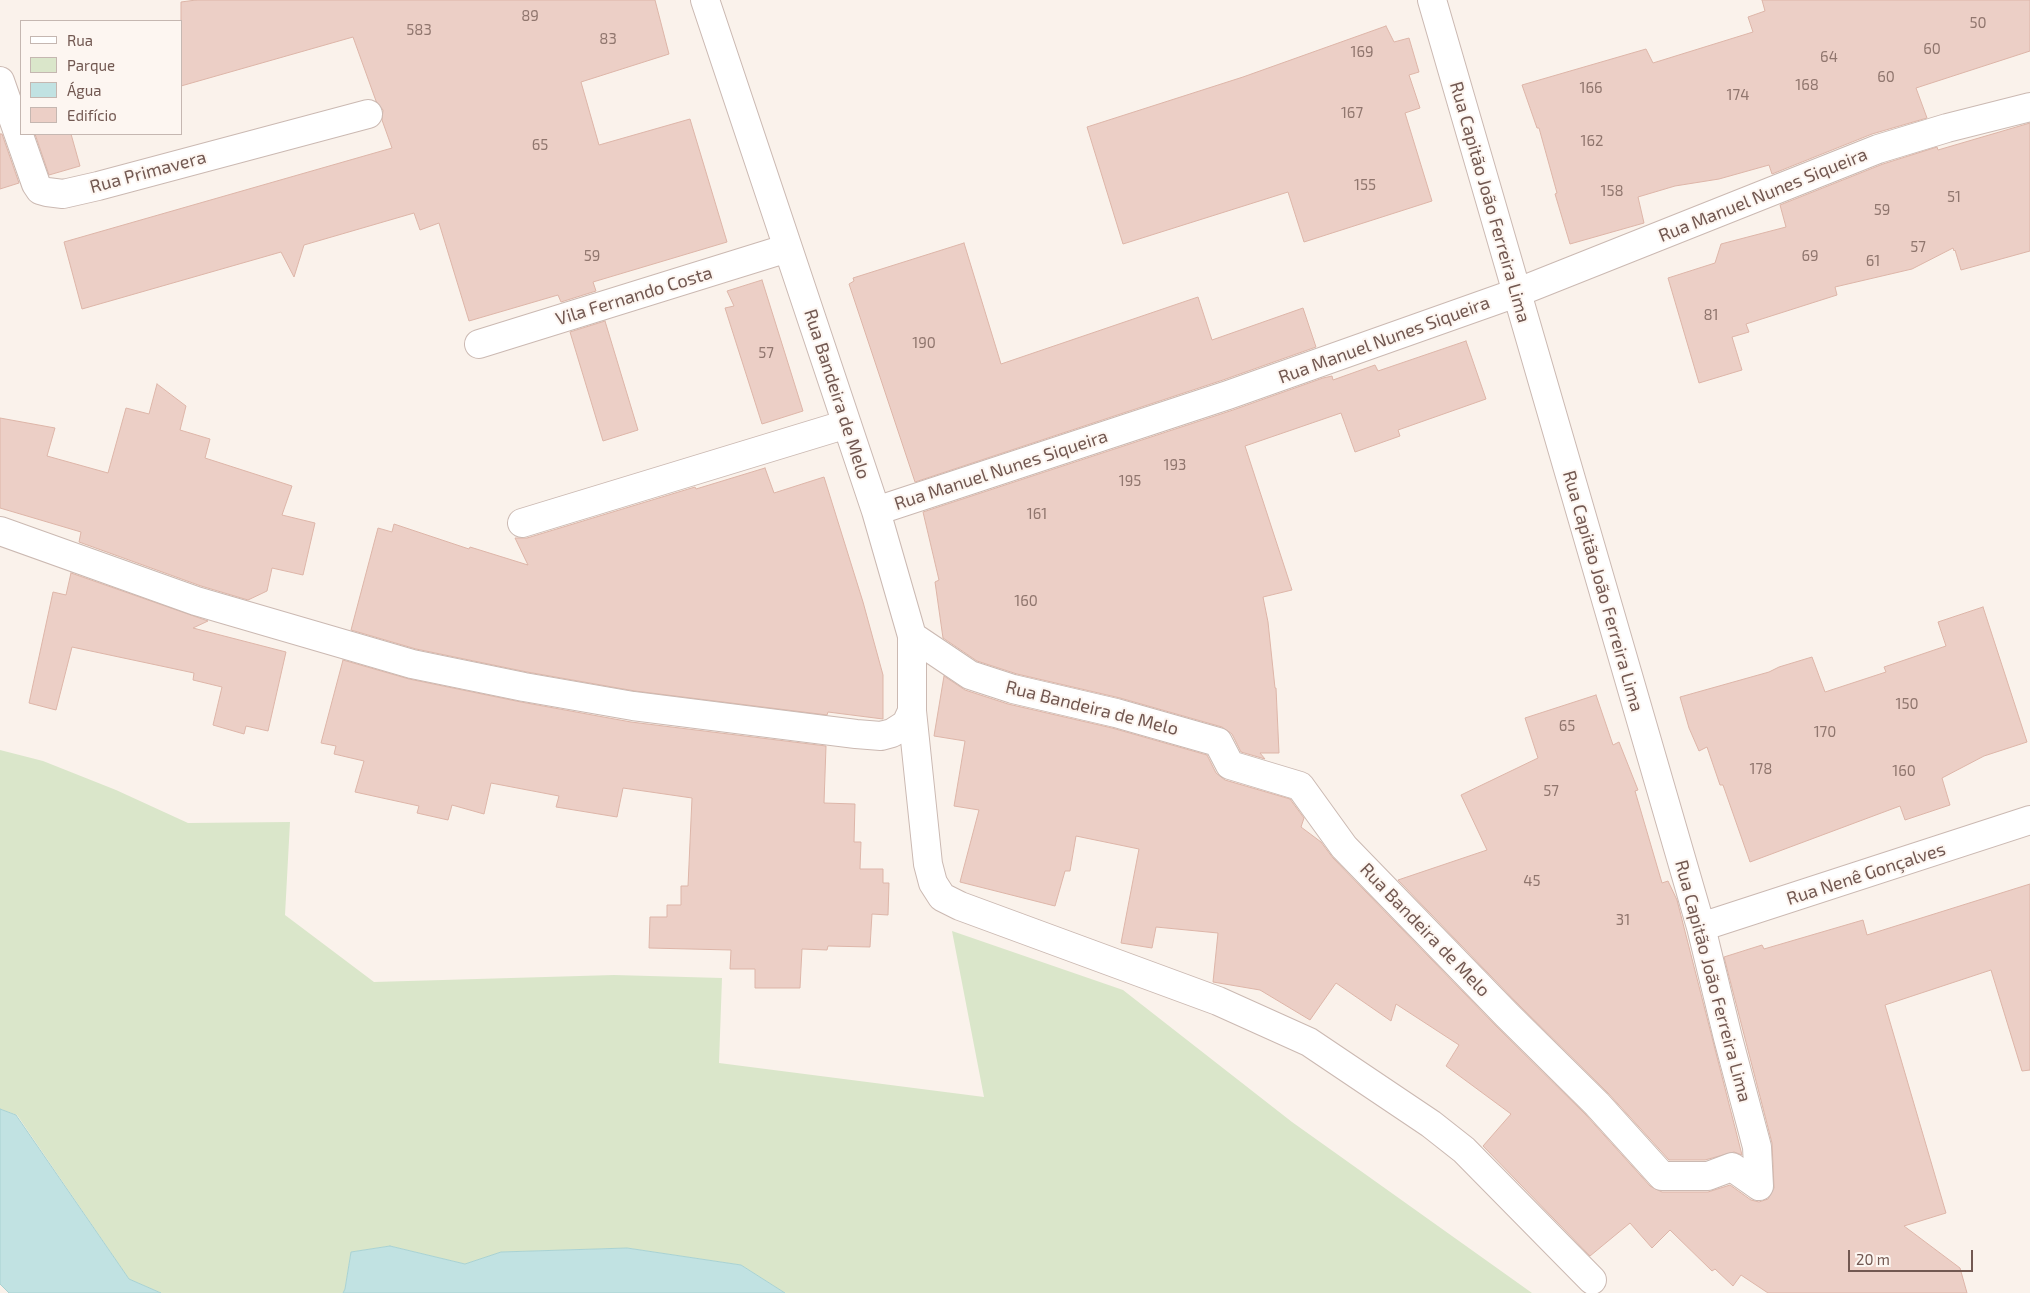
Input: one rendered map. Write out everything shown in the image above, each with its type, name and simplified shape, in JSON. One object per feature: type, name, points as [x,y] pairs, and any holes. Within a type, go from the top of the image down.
[{"type":"street","name":"Rua Bandeira de Melo","points":[[706,0],[876,512],[912,636],[970,675],[1012,689],[1116,712],[1218,742],[1230,765],[1300,786],[1344,848],[1597,1104],[1662,1176],[1708,1176],[1732,1168],[1760,1186]]},
{"type":"street","name":"Rua Capitão João Ferreira Lima","points":[[1432,0],[1702,927],[1728,1038],[1757,1147],[1760,1186]]},
{"type":"street","name":"Rua Primavera","points":[[0,81],[36,184],[40,190],[63,194],[368,114]]},
{"type":"street","name":"Rua Manuel Nunes Siqueira","points":[[876,512],[1228,396],[1516,293],[1878,149],[1947,128],[2030,107]]},
{"type":"street","name":"Vila Fernando Costa","points":[[479,344],[788,248]]},
{"type":"street","points":[[522,523],[847,424]]},
{"type":"street","points":[[0,531],[196,600],[412,664],[524,688],[633,706],[881,736],[892,733],[906,724],[912,711]]},
{"type":"street","points":[[912,636],[912,711],[928,864],[934,883],[942,897],[960,906],[1218,1001],[1310,1042],[1431,1124],[1464,1150],[1592,1280]]},
{"type":"street","name":"Rua Nenê Gonçalves","points":[[1702,927],[2030,820]]},
{"type":"green space","points":[[0,750],[43,761],[116,790],[188,823],[290,822],[285,915],[374,982],[614,975],[722,978],[719,1063],[984,1097],[952,931],[1123,990],[1292,1122],[1532,1293],[785,1293],[741,1265],[627,1248],[501,1252],[465,1264],[390,1246],[351,1252],[343,1293],[161,1293],[129,1279],[17,1115],[0,1109]]},
{"type":"water","points":[[0,1109],[16,1115],[129,1279],[161,1293],[9,1293],[0,1284]]},
{"type":"water","points":[[390,1246],[465,1264],[501,1252],[627,1248],[741,1265],[785,1293],[343,1293],[351,1252]]},
{"type":"building","points":[[196,0],[655,0],[669,54],[581,82],[599,145],[690,119],[727,242],[593,282],[596,291],[561,302],[558,295],[469,321],[439,223],[420,230],[414,213],[304,245],[294,277],[281,252],[82,309],[64,242],[392,148],[382,120],[383,110],[376,101],[353,37],[182,86],[181,2]]},
{"type":"building","points":[[1762,0],[2030,0],[2030,51],[1916,88],[1927,118],[1872,134],[1772,174],[1769,165],[1719,179],[1675,186],[1638,197],[1644,223],[1570,244],[1555,194],[1557,193],[1539,128],[1537,128],[1522,85],[1646,49],[1653,63],[1753,32],[1748,17],[1765,11]]},
{"type":"building","points":[[1386,26],[1394,42],[1409,38],[1419,72],[1409,75],[1420,108],[1405,113],[1432,201],[1304,242],[1288,192],[1123,244],[1087,127],[1243,77]]},
{"type":"building","points":[[2030,123],[2030,251],[1961,270],[1953,248],[1912,269],[1835,287],[1837,295],[1746,324],[1749,332],[1732,337],[1742,370],[1699,383],[1668,278],[1715,263],[1721,244],[1786,227],[1780,205],[1883,164],[1937,147],[1938,150]]},
{"type":"building","points":[[0,134],[2,134],[19,183],[0,189]]},
{"type":"building","points":[[35,135],[71,135],[80,166],[49,175]]},
{"type":"building","points":[[964,243],[1001,364],[1198,297],[1212,340],[1303,308],[1316,347],[1223,380],[915,482],[849,284],[854,281],[853,278]]},
{"type":"building","points":[[762,280],[803,411],[762,424],[725,308],[734,306],[727,291]]},
{"type":"building","points":[[605,321],[638,430],[603,441],[570,332]]},
{"type":"building","points":[[1466,341],[1486,399],[1398,430],[1400,436],[1355,452],[1341,413],[1245,446],[1292,590],[1263,597],[1276,688],[1279,753],[1260,753],[1265,759],[1241,752],[1232,734],[1222,727],[1120,698],[1017,674],[977,661],[943,638],[935,582],[939,580],[923,512],[1233,410],[1323,378],[1332,376],[1333,380],[1375,365],[1378,371]]},
{"type":"building","points":[[157,384],[186,406],[180,430],[210,439],[205,458],[292,486],[282,515],[315,523],[303,575],[272,568],[267,591],[248,600],[201,586],[79,542],[81,532],[0,508],[0,418],[55,428],[47,456],[108,473],[126,408],[149,414]]},
{"type":"building","points":[[765,468],[774,493],[824,477],[863,602],[883,675],[883,719],[828,712],[827,715],[635,691],[527,672],[416,649],[351,630],[378,528],[392,532],[394,524],[469,549],[470,547],[528,565],[515,538],[527,538],[695,487],[696,489]]},
{"type":"building","points":[[71,573],[208,621],[193,628],[286,652],[268,731],[246,726],[244,734],[213,725],[222,687],[193,680],[194,673],[72,647],[56,710],[29,703],[53,592],[66,595]]},
{"type":"building","points":[[1983,607],[2027,742],[1984,756],[1942,778],[1950,805],[1905,820],[1900,806],[1750,862],[1723,785],[1720,785],[1707,747],[1699,751],[1689,728],[1680,697],[1769,672],[1812,657],[1825,692],[1886,672],[1884,667],[1946,646],[1938,622]]},
{"type":"building","points":[[343,660],[409,679],[631,722],[826,746],[824,803],[855,804],[854,842],[861,842],[860,869],[883,869],[883,883],[889,883],[888,915],[872,914],[870,947],[828,946],[827,950],[802,949],[800,988],[755,988],[755,969],[730,969],[731,950],[649,948],[650,917],[667,917],[667,905],[681,905],[681,886],[688,886],[692,798],[623,788],[617,817],[556,807],[559,796],[491,783],[484,814],[452,805],[448,820],[417,813],[419,806],[355,792],[364,761],[334,754],[336,746],[321,743]]},
{"type":"building","points":[[944,676],[965,690],[1008,704],[1112,728],[1207,755],[1216,773],[1225,780],[1290,799],[1304,818],[1301,827],[1321,842],[1333,858],[1496,1026],[1586,1115],[1650,1186],[1662,1192],[1708,1192],[1730,1185],[1751,1200],[1759,1202],[1768,1199],[1774,1188],[1772,1143],[1724,957],[1762,945],[1764,949],[1863,920],[1867,935],[2030,884],[2030,1070],[2022,1071],[1991,970],[1885,1005],[1946,1213],[1904,1226],[1960,1268],[1967,1293],[1768,1293],[1741,1275],[1733,1286],[1715,1269],[1712,1271],[1670,1230],[1652,1248],[1630,1223],[1590,1256],[1483,1146],[1511,1114],[1446,1066],[1459,1045],[1396,1004],[1391,1021],[1336,983],[1310,1020],[1260,990],[1213,982],[1218,933],[1156,927],[1152,948],[1121,943],[1139,849],[1076,836],[1070,871],[1065,871],[1055,906],[960,882],[979,810],[954,806],[965,741],[934,736]]},
{"type":"building","points":[[1596,695],[1613,745],[1619,742],[1638,790],[1635,791],[1662,883],[1668,881],[1677,900],[1742,1155],[1734,1152],[1705,1160],[1669,1160],[1608,1093],[1518,1004],[1398,880],[1487,850],[1461,795],[1538,758],[1525,718]]}]
